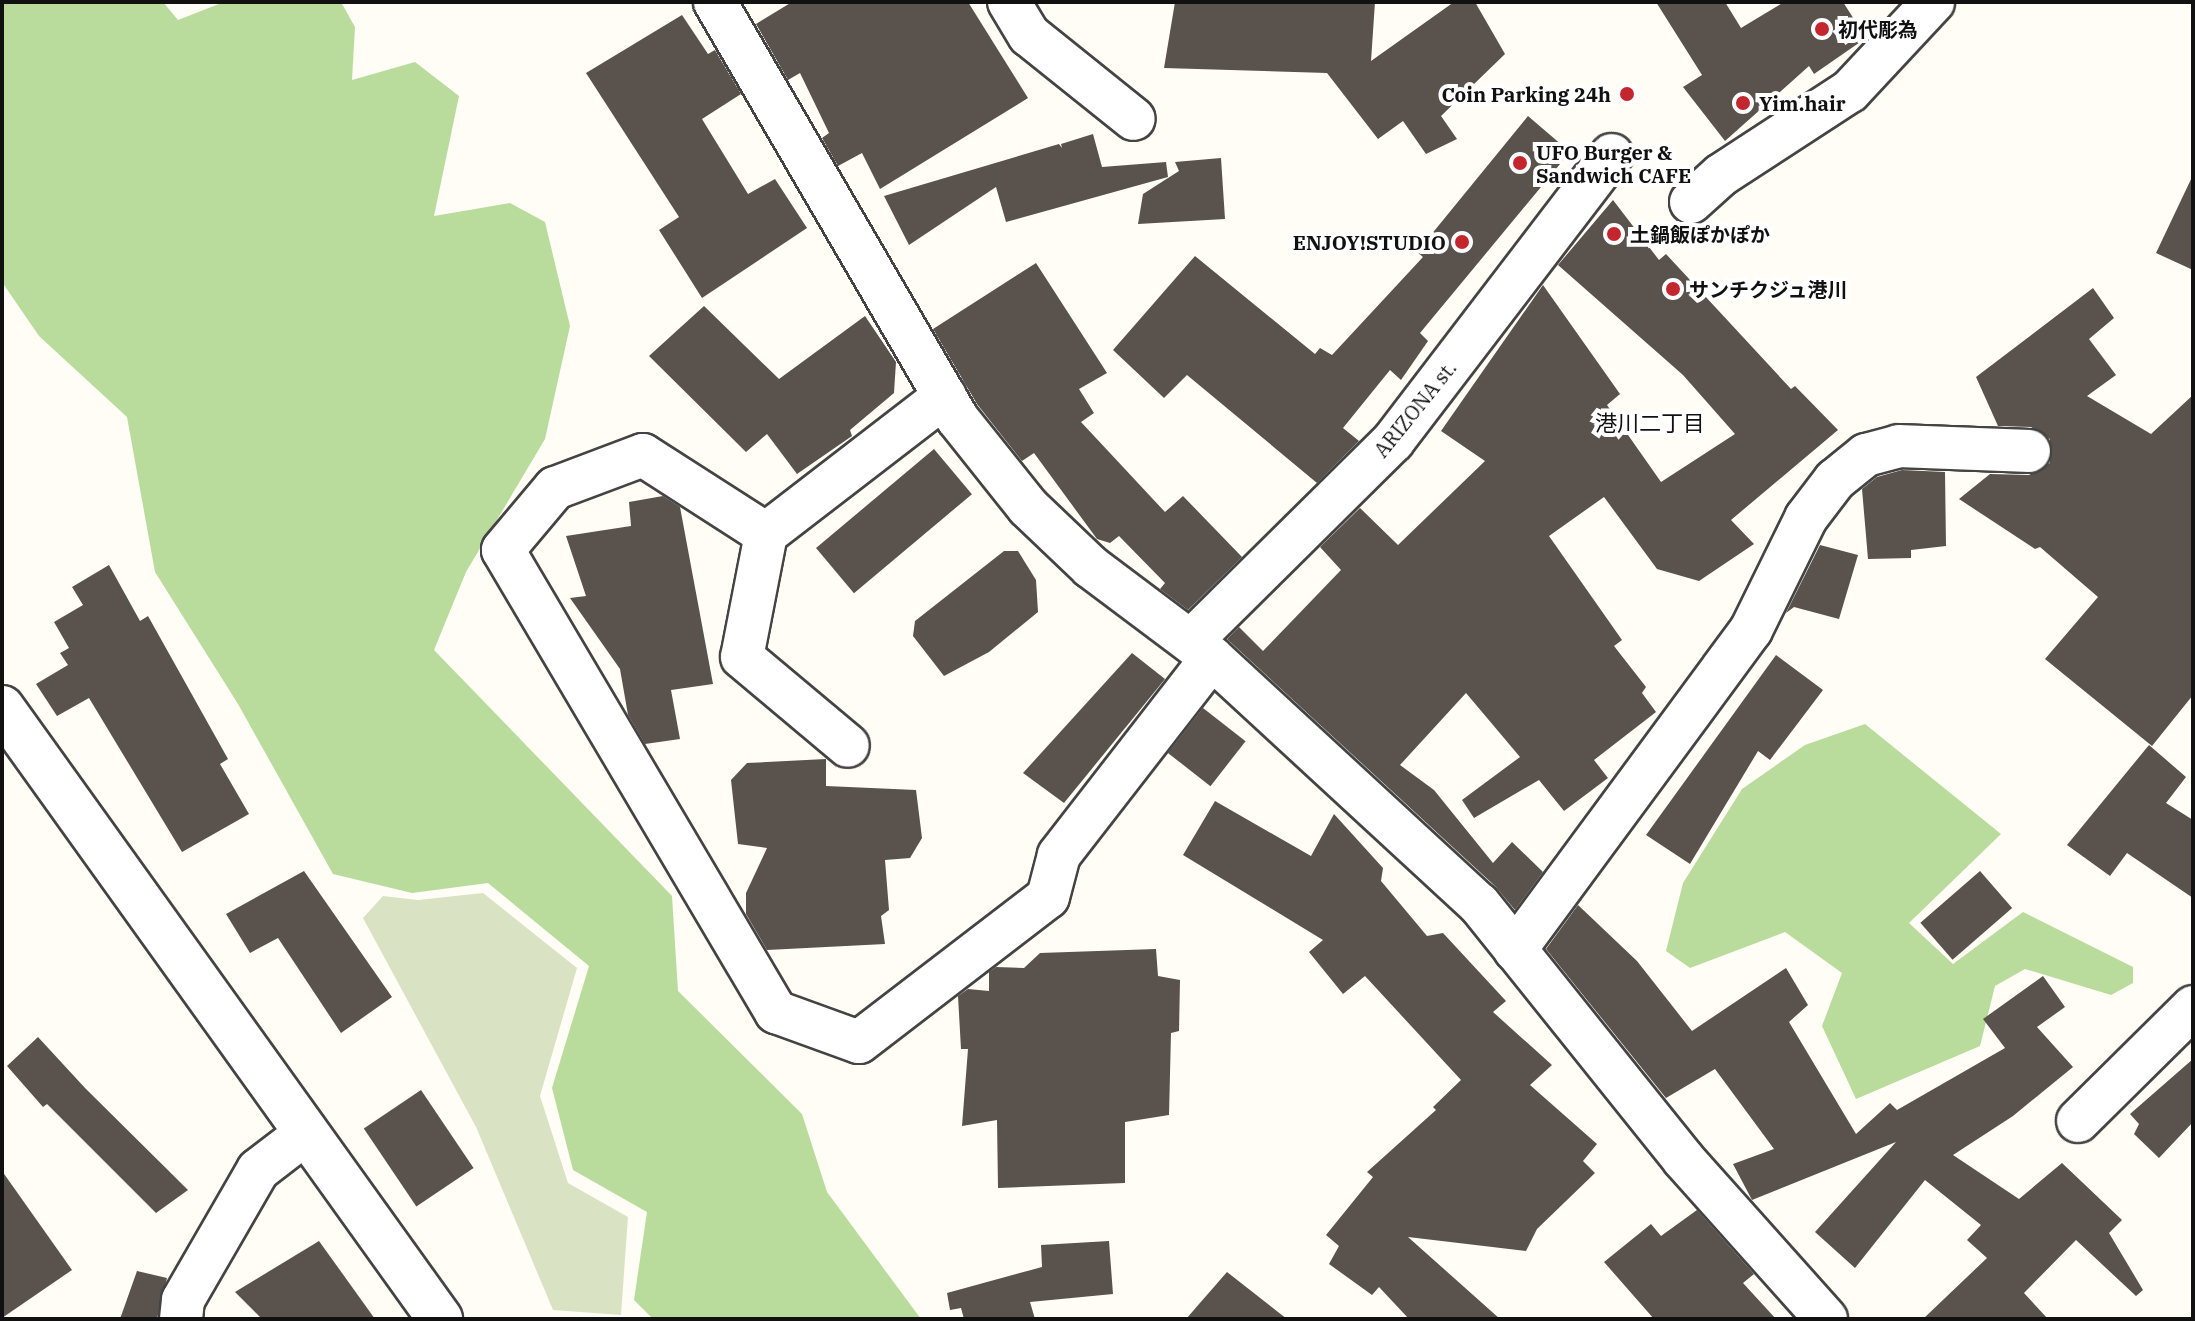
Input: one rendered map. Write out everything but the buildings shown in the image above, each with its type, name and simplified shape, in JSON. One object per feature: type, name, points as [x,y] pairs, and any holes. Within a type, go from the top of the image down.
[{"type":"street","points":[[715,2],[945,396],[1028,507],[1091,567],[1202,649],[1479,904],[1684,1160],[1826,1319]]},
{"type":"street","points":[[1009,2],[1029,35],[1134,119]]},
{"type":"street","points":[[1691,202],[1721,175],[1850,91],[1933,2]]},
{"type":"street","name":"ARIZONA st.","points":[[766,534],[643,455],[555,488],[503,550],[776,1012],[859,1042],[1048,897],[1059,855],[1202,649],[1393,441],[1612,155]]},
{"type":"street","points":[[848,746],[742,657],[766,534],[945,396]]},
{"type":"street","points":[[1515,950],[1751,630],[1806,518],[1835,480],[1866,455],[1899,446],[2029,451]]},
{"type":"street","points":[[2,708],[440,1319]]},
{"type":"street","points":[[2078,1121],[2193,1007]]},
{"type":"street","points":[[181,1319],[183,1300],[258,1170],[305,1134]]},
{"type":"green space","points":[[2,2],[163,2],[178,20],[224,2],[341,2],[355,27],[352,80],[415,62],[459,96],[434,216],[510,203],[545,222],[570,326],[545,439],[466,572],[434,650],[672,896],[678,991],[802,1114],[827,1192],[921,1319],[653,1319],[634,1300],[647,1212],[573,1170],[552,1088],[589,966],[488,883],[412,893],[333,874],[238,704],[155,572],[127,417],[39,336],[2,282]]},
{"type":"green space","points":[[1865,724],[2001,834],[1909,923],[1953,964],[2023,912],[2133,967],[2133,983],[2111,995],[2025,969],[1995,986],[1980,1046],[1856,1099],[1822,1026],[1842,973],[1785,932],[1690,968],[1666,951],[1683,883],[1742,789],[1805,745]]},
{"type":"green space","points":[[483,893],[577,968],[540,1096],[568,1183],[628,1217],[621,1315],[553,1310],[476,1127],[363,918],[383,896],[418,900]]},
{"type":"place","name":"初代彫為","points":[[1822,29]]},
{"type":"place","name":"Coin Parking 24h","points":[[1627,94]]},
{"type":"place","name":"Yim.hair","points":[[1743,103]]},
{"type":"place","name":"UFO Burger & Sandwich CAFE","points":[[1520,163]]},
{"type":"place","name":"土鍋飯ぽかぽか","points":[[1614,234]]},
{"type":"place","name":"ENJOY!STUDIO","points":[[1462,242]]},
{"type":"place","name":"サンチクジュ港川","points":[[1673,289]]},
{"type":"district","name":"港川二丁目","points":[[1650,423]]}]
